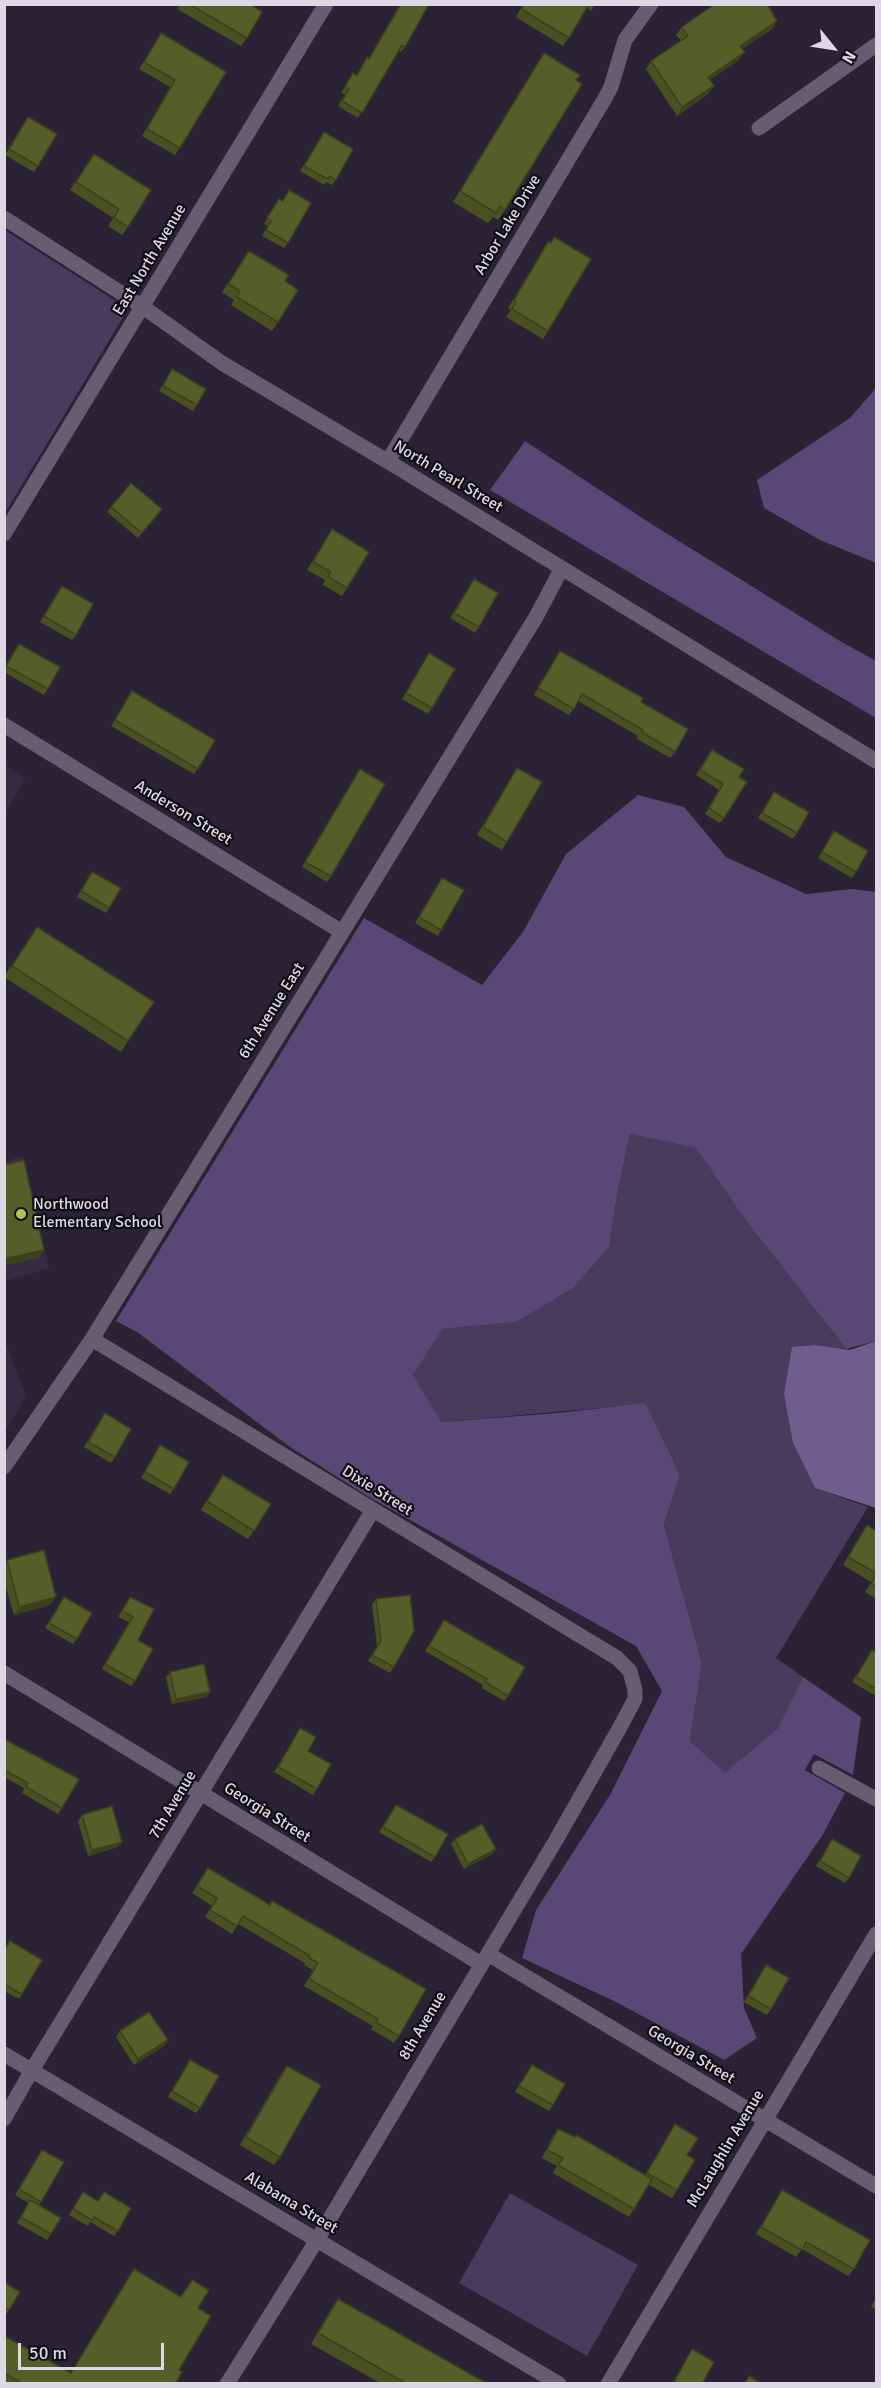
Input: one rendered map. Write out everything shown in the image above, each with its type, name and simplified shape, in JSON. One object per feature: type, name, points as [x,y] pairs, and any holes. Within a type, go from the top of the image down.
[{"type":"street","name":"East North Avenue","points":[[4,534],[326,4]]},
{"type":"street","name":"Arbor Lake Drive","points":[[388,461],[604,100],[611,87],[625,40],[651,4]]},
{"type":"street","points":[[759,128],[876,45]]},
{"type":"street","name":"North Pearl Street","points":[[4,218],[143,307],[222,363],[388,461],[876,761]]},
{"type":"street","name":"6th Avenue East","points":[[4,1467],[92,1340],[536,617],[562,568]]},
{"type":"street","name":"Anderson Street","points":[[4,725],[342,932]]},
{"type":"street","name":"Dixie Street","points":[[92,1340],[617,1658],[630,1671],[633,1682]]},
{"type":"street","name":"7th Avenue","points":[[4,2119],[373,1510]]},
{"type":"street","name":"Georgia Street","points":[[4,1673],[202,1794],[876,2186]]},
{"type":"street","name":"8th Avenue","points":[[227,2384],[485,1959],[619,1729],[635,1699],[633,1682]]},
{"type":"street","points":[[819,1768],[876,1799]]},
{"type":"street","name":"McLaughlin Avenue","points":[[608,2384],[876,1934]]},
{"type":"street","name":"Alabama Street","points":[[4,2054],[559,2384]]},
{"type":"shaded area","points":[[5,230],[128,309],[5,513]]},
{"type":"shaded area","points":[[875,389],[876,563],[820,540],[764,508],[757,480],[850,418]]},
{"type":"shaded area","points":[[525,441],[653,525],[876,661],[876,718],[490,490]]},
{"type":"shaded area","points":[[5,765],[25,778],[5,814]]},
{"type":"shaded area","points":[[638,795],[684,807],[726,857],[806,894],[852,889],[876,892],[876,1341],[846,1349],[741,1214],[696,1148],[630,1134],[609,1247],[573,1288],[516,1322],[443,1329],[413,1375],[442,1422],[558,1413],[645,1403],[680,1474],[664,1525],[702,1663],[690,1741],[725,1773],[778,1728],[803,1677],[861,1717],[853,1775],[814,1754],[805,1770],[845,1793],[822,1836],[741,1954],[744,2008],[757,2038],[724,2060],[616,2002],[522,1958],[536,1910],[610,1795],[662,1691],[636,1646],[369,1497],[290,1447],[137,1332],[116,1321],[364,918],[482,985],[523,932],[566,854]]},
{"type":"shaded area","points":[[630,1134],[696,1148],[741,1214],[846,1349],[816,1345],[815,1488],[868,1507],[776,1658],[803,1677],[778,1728],[725,1774],[690,1741],[702,1663],[664,1525],[680,1473],[645,1404],[442,1422],[413,1375],[443,1329],[516,1322],[609,1247]]},
{"type":"shaded area","name":"Northwood Elementary School","points":[[23,1156],[49,1268],[5,1281],[5,1161]]},
{"type":"shaded area","points":[[5,1341],[26,1396],[4,1431]]},
{"type":"shaded area","points":[[876,1341],[876,1508],[815,1488],[793,1443],[784,1394],[792,1347],[816,1345],[850,1350]]},
{"type":"shaded area","points":[[510,2193],[638,2265],[587,2356],[459,2283]]},
{"type":"building","points":[[189,4],[250,4],[262,12],[247,38]]},
{"type":"building","points":[[401,4],[429,4],[405,47],[402,45],[362,113],[342,101],[349,89],[345,87],[353,73],[357,76],[367,57],[369,59]]},
{"type":"building","points":[[524,4],[589,4],[569,38],[521,9]]},
{"type":"building","points":[[715,4],[767,4],[777,21],[740,46],[745,52],[708,77],[714,86],[682,107],[651,61],[688,36],[682,27]]},
{"type":"building","points":[[161,33],[226,72],[180,148],[147,129],[175,80],[144,62]]},
{"type":"building","points":[[544,53],[580,75],[576,80],[582,84],[505,210],[500,206],[496,213],[460,191]]},
{"type":"building","points":[[28,117],[57,134],[38,166],[9,149]]},
{"type":"building","points":[[324,132],[353,149],[336,180],[329,176],[328,179],[304,166]]},
{"type":"building","points":[[94,154],[151,190],[128,227],[114,218],[119,209],[76,182]]},
{"type":"building","points":[[289,190],[311,203],[288,243],[266,230],[271,221],[267,218],[279,199],[283,201]]},
{"type":"building","points":[[554,237],[591,259],[548,331],[512,309],[516,302],[514,300],[548,242],[551,243]]},
{"type":"building","points":[[249,251],[289,275],[285,281],[298,290],[278,322],[237,297],[240,291],[228,284]]},
{"type":"building","points":[[172,369],[206,389],[197,405],[163,386]]},
{"type":"building","points":[[131,483],[162,509],[142,533],[111,507]]},
{"type":"building","points":[[332,529],[369,552],[347,588],[328,577],[331,572],[313,562]]},
{"type":"building","points":[[474,579],[498,593],[479,627],[454,613]]},
{"type":"building","points":[[62,586],[93,604],[76,635],[44,616]]},
{"type":"building","points":[[19,644],[60,667],[48,689],[6,666]]},
{"type":"building","points":[[560,651],[643,698],[641,702],[688,729],[675,752],[582,694],[574,709],[538,688]]},
{"type":"building","points":[[429,653],[455,669],[432,708],[406,693]]},
{"type":"building","points":[[132,691],[215,740],[198,769],[115,720]]},
{"type":"building","points":[[712,750],[744,769],[739,777],[747,782],[724,818],[709,808],[723,784],[700,770]]},
{"type":"building","points":[[517,768],[542,782],[507,842],[483,827]]},
{"type":"building","points":[[360,769],[385,784],[331,876],[305,862]]},
{"type":"building","points":[[774,792],[809,812],[797,833],[762,813]]},
{"type":"building","points":[[834,831],[868,851],[856,872],[822,852]]},
{"type":"building","points":[[92,872],[121,888],[109,908],[81,891]]},
{"type":"building","points":[[442,878],[464,890],[441,930],[419,917]]},
{"type":"building","points":[[37,927],[154,1002],[128,1041],[12,966]]},
{"type":"building","name":"Northwood Elementary School","points":[[24,1160],[44,1250],[4,1259],[4,1165]]},
{"type":"building","points":[[105,1413],[131,1429],[115,1457],[88,1442]]},
{"type":"building","points":[[160,1445],[189,1462],[174,1489],[145,1472]]},
{"type":"building","points":[[223,1475],[271,1504],[254,1531],[207,1501]]},
{"type":"building","points":[[867,1525],[876,1531],[876,1573],[848,1557]]},
{"type":"building","points":[[44,1550],[56,1597],[19,1607],[7,1560]]},
{"type":"building","points":[[876,1573],[876,1587],[871,1584]]},
{"type":"building","points":[[410,1595],[414,1631],[394,1667],[372,1655],[381,1641],[376,1599]]},
{"type":"building","points":[[64,1597],[92,1613],[77,1639],[49,1623]]},
{"type":"building","points":[[130,1597],[154,1609],[138,1640],[153,1649],[135,1681],[105,1664],[133,1617],[122,1611]]},
{"type":"building","points":[[444,1620],[525,1667],[508,1696],[485,1682],[487,1679],[429,1646]]},
{"type":"building","points":[[872,1650],[876,1652],[876,1689],[856,1677]]},
{"type":"building","points":[[204,1664],[210,1692],[176,1699],[170,1672]]},
{"type":"building","points":[[300,1728],[316,1737],[308,1751],[331,1764],[317,1789],[278,1767]]},
{"type":"building","points":[[4,1739],[79,1779],[62,1808],[26,1787],[28,1783],[4,1770]]},
{"type":"building","points":[[396,1805],[448,1834],[435,1857],[383,1827]]},
{"type":"building","points":[[112,1806],[122,1842],[92,1850],[82,1815]]},
{"type":"building","points":[[482,1824],[496,1849],[468,1864],[455,1839]]},
{"type":"building","points":[[832,1839],[861,1856],[849,1878],[820,1861]]},
{"type":"building","points":[[208,1868],[270,1905],[272,1901],[426,1989],[399,2036],[376,2022],[378,2019],[309,1979],[318,1963],[309,1958],[310,1956],[243,1916],[237,1926],[210,1910],[217,1898],[197,1886]]},
{"type":"building","points":[[10,1941],[42,1960],[22,1994],[4,1984],[4,1951]]},
{"type":"building","points":[[766,1965],[789,1978],[771,2009],[748,1996]]},
{"type":"building","points":[[149,2012],[168,2040],[138,2059],[120,2031]]},
{"type":"building","points":[[190,2060],[219,2076],[200,2108],[172,2091]]},
{"type":"building","points":[[532,2065],[565,2084],[553,2105],[519,2086]]},
{"type":"building","points":[[287,2066],[321,2085],[280,2157],[246,2137]]},
{"type":"building","points":[[675,2124],[698,2138],[687,2155],[695,2160],[677,2190],[647,2173]]},
{"type":"building","points":[[558,2129],[575,2137],[576,2135],[652,2179],[634,2209],[558,2165],[563,2158],[547,2150]]},
{"type":"building","points":[[42,2150],[64,2162],[41,2202],[19,2189]]},
{"type":"building","points":[[782,2190],[870,2240],[854,2269],[806,2242],[802,2250],[761,2227]]},
{"type":"building","points":[[83,2192],[98,2201],[104,2192],[131,2208],[118,2231],[94,2217],[92,2220],[73,2209]]},
{"type":"building","points":[[30,2200],[61,2218],[51,2234],[21,2217]]},
{"type":"building","points":[[134,2269],[181,2297],[192,2280],[209,2290],[198,2308],[211,2316],[179,2370],[182,2372],[175,2384],[23,2384],[4,2373],[4,2336],[71,2373]]},
{"type":"building","points":[[4,2282],[20,2292],[9,2310],[4,2307]]},
{"type":"building","points":[[338,2299],[488,2384],[407,2384],[318,2333]]},
{"type":"building","points":[[692,2349],[714,2362],[702,2384],[673,2384]]},
{"type":"building","points":[[749,2376],[762,2384],[745,2384]]},
{"type":"place","name":"Northwood Elementary School","points":[[21,1214]]}]
